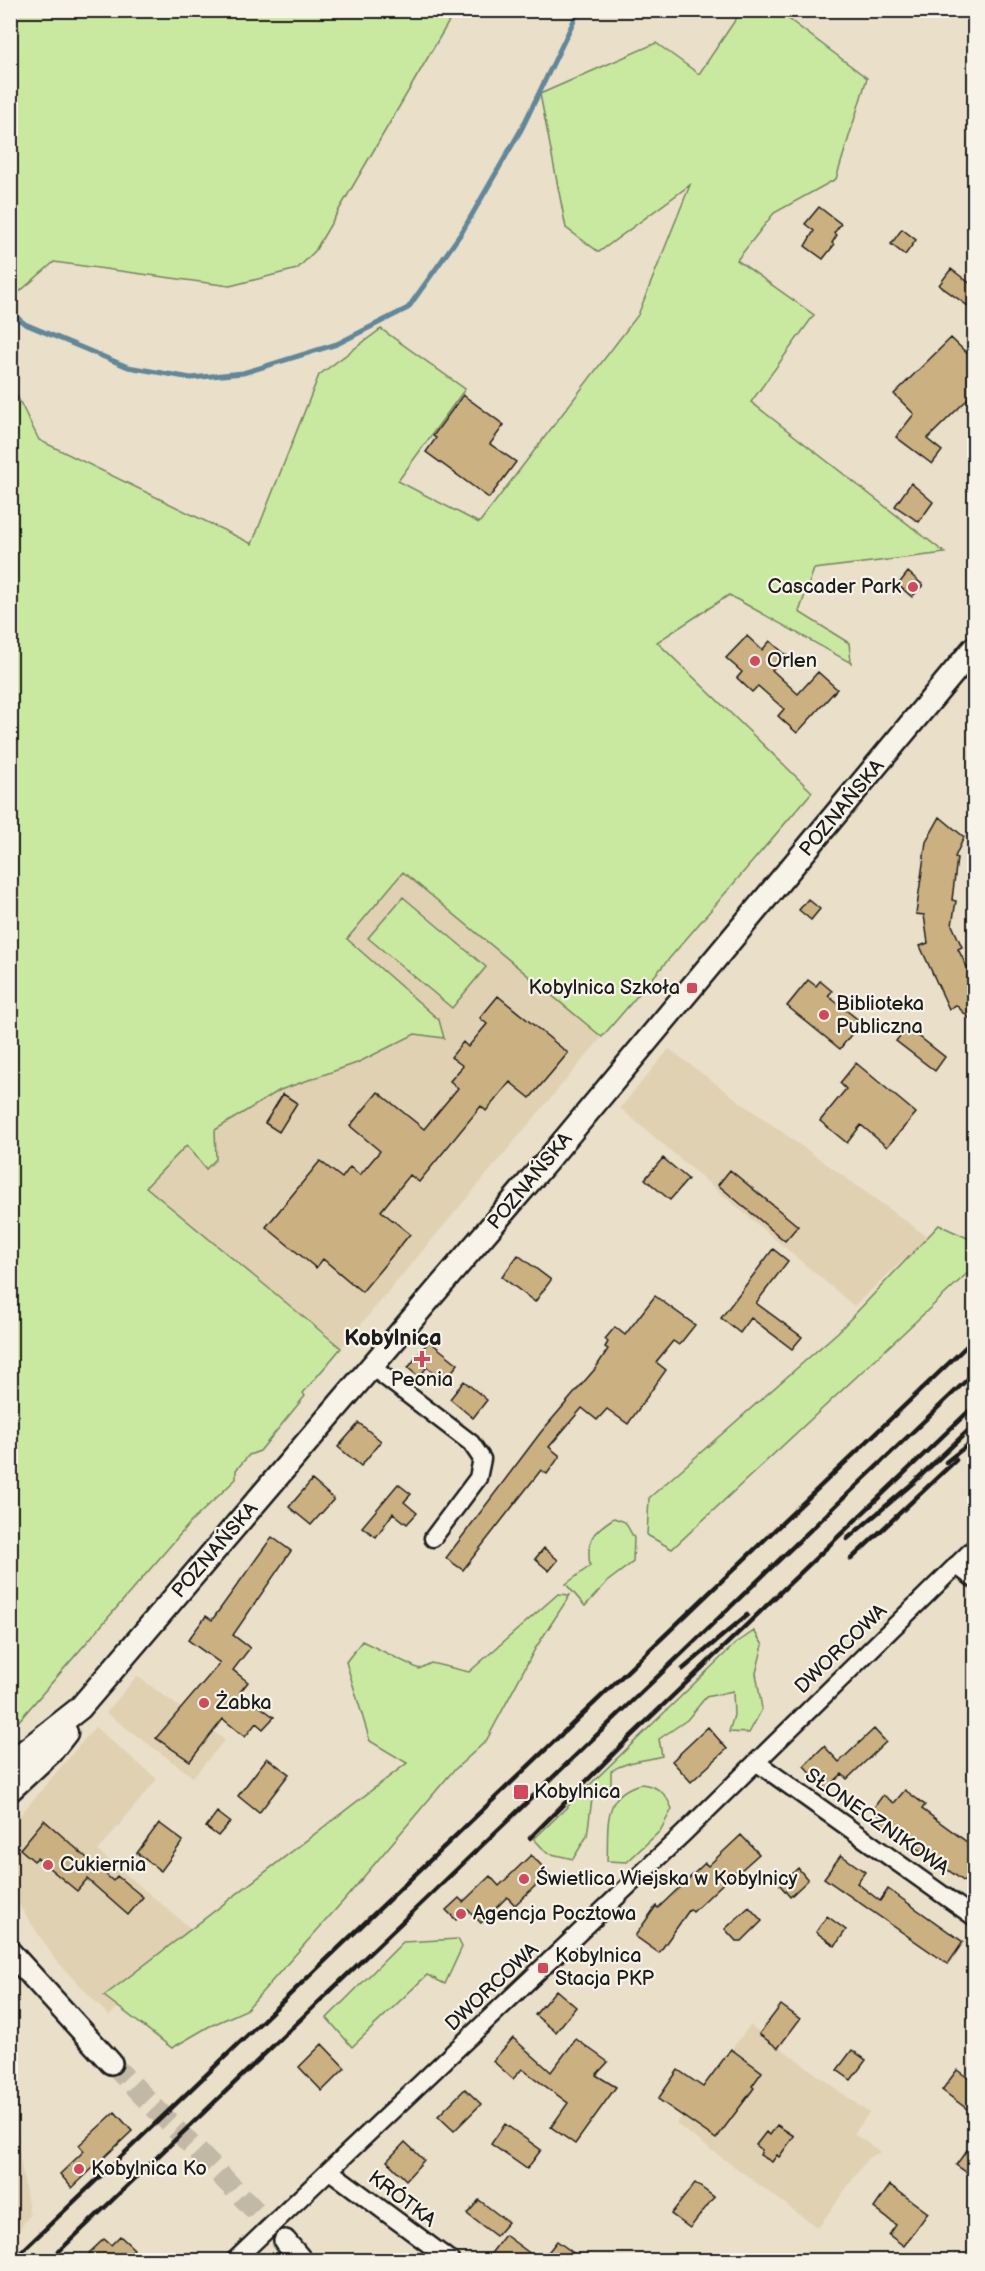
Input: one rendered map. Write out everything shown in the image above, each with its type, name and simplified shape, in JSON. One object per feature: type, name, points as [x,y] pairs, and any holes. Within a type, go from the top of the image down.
[{"type":"main road","name":"POZNAŃSKA","points":[[10,1763],[80,1708],[585,1117],[975,648]]},
{"type":"main road","name":"POZNAŃSKA","points":[[10,1790],[51,1752],[70,1728],[80,1708]]},
{"type":"street","points":[[372,1367],[471,1443],[482,1459],[478,1478],[433,1538]]},
{"type":"street","name":"DWORCOWA","points":[[235,2260],[756,1762],[975,1548]]},
{"type":"street","points":[[956,1565],[975,1579]]},
{"type":"street","name":"SŁONECZNIKOWA","points":[[756,1762],[975,1917]]},
{"type":"street","points":[[10,1952],[111,2063]]},
{"type":"street","name":"KRÓTKA","points":[[330,2171],[450,2260]]},
{"type":"street","points":[[285,2241],[301,2260]]},
{"type":"shaded area","points":[[403,872],[602,1037],[341,1348],[142,1184]]},
{"type":"shaded area","points":[[669,1049],[928,1237],[854,1306],[620,1108]]},
{"type":"shaded area","points":[[137,1676],[225,1740],[193,1777],[106,1713]]},
{"type":"shaded area","points":[[95,1727],[157,1779],[98,1851],[195,1932],[109,2016],[54,1958],[11,1893],[10,1827]]},
{"type":"shaded area","points":[[750,2025],[869,2113],[854,2134],[881,2152],[868,2158],[818,2228],[676,2124]]},
{"type":"shaded area","points":[[11,2108],[30,2215],[10,2240]]},
{"type":"green space","points":[[11,10],[455,11],[315,251],[297,269],[230,286],[54,262],[11,299]]},
{"type":"green space","points":[[742,10],[778,11],[867,78],[836,179],[774,213],[737,260],[814,315],[751,402],[945,553],[814,569],[799,612],[849,643],[851,663],[729,595],[657,642],[812,792],[602,1037],[403,872],[347,939],[439,1020],[444,1038],[415,1034],[357,1063],[280,1090],[215,1130],[216,1159],[206,1169],[187,1145],[146,1187],[341,1348],[303,1393],[305,1396],[260,1451],[249,1455],[236,1470],[236,1479],[190,1523],[16,1724],[11,1726],[11,384],[39,440],[252,544],[319,375],[381,329],[465,389],[398,481],[479,523],[638,315],[690,185],[599,252],[566,228],[540,94],[656,43],[699,74]]},
{"type":"green space","points":[[403,897],[486,967],[452,1008],[368,938]]},
{"type":"green space","points":[[939,1225],[974,1241],[974,1267],[672,1549],[647,1535],[649,1498],[838,1332]]},
{"type":"green space","points":[[614,1518],[625,1522],[634,1538],[633,1562],[608,1581],[585,1606],[566,1584],[590,1566],[589,1550],[592,1538],[600,1528]]},
{"type":"green space","points":[[558,1594],[570,1595],[535,1649],[486,1741],[452,1772],[345,1899],[246,2010],[208,2027],[172,2048],[104,1996],[407,1763],[370,1741],[346,1662],[362,1641],[419,1669],[431,1663],[469,1672]]},
{"type":"green space","points":[[754,1631],[763,1645],[756,1673],[762,1709],[749,1733],[729,1732],[734,1715],[733,1691],[706,1697],[687,1720],[659,1739],[662,1756],[629,1763],[611,1771],[611,1787],[592,1799],[587,1836],[573,1859],[547,1853],[534,1839],[735,1644]]},
{"type":"green space","points":[[641,1784],[661,1791],[672,1809],[660,1831],[627,1862],[607,1861],[608,1824],[613,1804],[619,1795]]},
{"type":"green space","points":[[458,1939],[462,1947],[445,1984],[427,1975],[352,2047],[327,2018],[403,1942]]},
{"type":"building","points":[[819,207],[841,224],[834,233],[837,235],[832,243],[834,245],[823,259],[805,246],[814,231],[805,224]]},
{"type":"building","points":[[902,229],[916,240],[905,255],[891,244]]},
{"type":"building","points":[[951,269],[975,287],[975,311],[939,285]]},
{"type":"building","points":[[951,338],[975,361],[975,392],[927,439],[942,451],[932,464],[896,437],[914,414],[894,394]]},
{"type":"building","points":[[463,395],[504,425],[490,444],[516,462],[489,498],[426,452],[436,438],[433,436]]},
{"type":"building","points":[[911,483],[933,502],[919,522],[895,506]]},
{"type":"building","points":[[908,572],[923,585],[912,597],[898,585]]},
{"type":"building","points":[[747,636],[762,650],[770,641],[786,655],[772,670],[798,694],[818,672],[837,689],[797,733],[778,716],[784,709],[758,686],[752,692],[737,678],[742,672],[726,658]]},
{"type":"building","points":[[940,817],[964,837],[955,857],[957,858],[952,900],[956,901],[952,925],[962,947],[958,949],[975,983],[975,1024],[956,1005],[949,1009],[920,946],[928,943],[924,915],[916,914],[926,842]]},
{"type":"building","points":[[808,899],[820,909],[811,920],[799,910]]},
{"type":"building","points":[[808,980],[816,986],[820,981],[832,991],[828,996],[861,1022],[840,1049],[787,1006]]},
{"type":"building","points":[[498,996],[568,1053],[530,1098],[510,1082],[486,1111],[481,1106],[419,1182],[410,1175],[381,1211],[410,1234],[362,1292],[323,1259],[316,1268],[266,1227],[320,1161],[342,1178],[350,1167],[360,1175],[380,1151],[350,1126],[378,1092],[424,1129],[458,1088],[450,1081],[463,1066],[451,1057],[463,1042],[468,1047],[487,1024],[480,1018]]},
{"type":"building","points":[[907,1027],[945,1057],[935,1071],[896,1041]]},
{"type":"building","points":[[856,1063],[916,1113],[887,1147],[861,1125],[847,1143],[820,1121],[846,1089],[840,1083]]},
{"type":"building","points":[[283,1094],[297,1103],[279,1132],[265,1123]]},
{"type":"building","points":[[663,1158],[688,1179],[670,1200],[645,1179]]},
{"type":"building","points":[[730,1170],[798,1226],[785,1241],[718,1185]]},
{"type":"building","points":[[773,1249],[788,1261],[756,1303],[802,1337],[792,1349],[751,1318],[740,1333],[721,1318]]},
{"type":"building","points":[[518,1255],[551,1280],[535,1302],[502,1277]]},
{"type":"building","points":[[655,1296],[695,1325],[679,1345],[673,1341],[656,1362],[666,1370],[628,1424],[607,1409],[597,1420],[582,1408],[549,1447],[560,1456],[547,1474],[541,1470],[463,1570],[446,1558],[541,1432],[595,1369],[608,1349],[605,1347],[608,1342],[605,1339],[615,1327],[625,1335]]},
{"type":"building","points":[[429,1341],[458,1364],[444,1381],[427,1367],[419,1377],[408,1368]]},
{"type":"building","points":[[464,1381],[487,1400],[473,1418],[450,1399]]},
{"type":"building","points":[[359,1423],[381,1441],[361,1466],[338,1447]]},
{"type":"building","points":[[312,1480],[334,1499],[311,1525],[289,1507]]},
{"type":"building","points":[[398,1484],[411,1494],[404,1502],[417,1513],[407,1524],[393,1513],[376,1537],[362,1527]]},
{"type":"building","points":[[272,1537],[291,1551],[233,1635],[250,1648],[233,1670],[248,1682],[240,1692],[274,1717],[263,1729],[256,1723],[245,1737],[223,1719],[190,1761],[156,1738],[220,1663],[188,1640],[206,1616],[212,1620]]},
{"type":"building","points":[[544,1548],[558,1560],[549,1571],[535,1559]]},
{"type":"building","points":[[708,1727],[727,1749],[691,1782],[672,1761]]},
{"type":"building","points":[[874,1729],[886,1742],[847,1779],[842,1774],[826,1789],[804,1766],[824,1746],[839,1762]]},
{"type":"building","points":[[267,1758],[289,1774],[259,1813],[238,1796]]},
{"type":"building","points":[[905,1790],[925,1805],[922,1809],[975,1848],[975,1889],[881,1823],[884,1819],[872,1810],[883,1795],[894,1803]]},
{"type":"building","points":[[217,1812],[230,1822],[218,1836],[206,1827]]},
{"type":"building","points":[[44,1820],[113,1881],[117,1876],[143,1897],[128,1915],[87,1879],[77,1891],[37,1858],[34,1861],[20,1849]]},
{"type":"building","points":[[159,1823],[183,1841],[161,1871],[137,1853]]},
{"type":"building","points":[[741,1835],[759,1854],[740,1871],[738,1869],[693,1912],[690,1909],[659,1953],[635,1936],[656,1906],[658,1908],[705,1863],[708,1866]]},
{"type":"building","points":[[531,1855],[549,1873],[515,1905],[507,1897],[481,1923],[468,1910],[456,1920],[446,1910],[459,1898],[463,1902],[490,1876],[499,1886]]},
{"type":"building","points":[[841,1855],[865,1872],[857,1883],[880,1901],[888,1889],[963,1942],[948,1964],[824,1878]]},
{"type":"building","points":[[798,1868],[808,1880],[790,1897],[780,1885]]},
{"type":"building","points":[[749,1907],[762,1921],[742,1941],[736,1941],[725,1929]]},
{"type":"building","points":[[827,1916],[846,1930],[835,1946],[816,1932]]},
{"type":"building","points":[[556,1990],[576,2007],[556,2032],[535,2015]]},
{"type":"building","points":[[781,2005],[800,2019],[778,2048],[759,2034]]},
{"type":"building","points":[[513,2038],[551,2072],[576,2039],[608,2062],[596,2075],[616,2087],[575,2144],[551,2127],[568,2103],[522,2069],[513,2079],[493,2061]]},
{"type":"building","points":[[322,2044],[345,2068],[322,2091],[299,2067]]},
{"type":"building","points":[[731,2049],[762,2072],[752,2086],[754,2088],[716,2139],[658,2099],[678,2070],[703,2087]]},
{"type":"building","points":[[852,2050],[866,2060],[851,2080],[837,2070]]},
{"type":"building","points":[[957,2070],[975,2083],[975,2115],[942,2090]]},
{"type":"building","points":[[465,2089],[481,2104],[454,2131],[438,2116]]},
{"type":"building","points":[[115,2112],[132,2131],[72,2188],[60,2174],[84,2151],[79,2145]]},
{"type":"building","points":[[505,2124],[541,2150],[527,2169],[491,2144]]},
{"type":"building","points":[[777,2125],[794,2136],[779,2157],[777,2155],[772,2162],[760,2155],[762,2150],[756,2145],[766,2132],[770,2135]]},
{"type":"building","points":[[975,2139],[975,2178],[956,2165]]},
{"type":"building","points":[[405,2142],[424,2160],[406,2180],[387,2161]]},
{"type":"building","points":[[695,2183],[714,2197],[690,2228],[671,2214]]},
{"type":"building","points":[[890,2185],[928,2213],[904,2246],[889,2235],[896,2225],[874,2208]]},
{"type":"building","points":[[479,2200],[508,2222],[496,2236],[467,2214]]},
{"type":"building","points":[[505,2235],[539,2260],[486,2260]]},
{"type":"building","points":[[120,2236],[134,2249],[124,2259],[126,2260],[96,2260],[89,2253],[104,2239],[111,2245]]},
{"type":"building","points":[[557,2241],[583,2260],[542,2260]]},
{"type":"waterway","points":[[10,312],[25,324],[128,367],[191,378],[243,373],[337,344],[408,308],[462,232],[522,128],[579,10]]},
{"type":"tunnel","points":[[111,2063],[284,2240]]},
{"type":"railway","points":[[13,2260],[974,1339]]},
{"type":"railway","points":[[50,2260],[974,1373]]},
{"type":"railway","points":[[530,1838],[631,1736],[974,1406]]},
{"type":"railway","points":[[847,1539],[913,1483],[974,1425]]},
{"type":"railway","points":[[946,1462],[974,1440]]},
{"type":"railway","points":[[851,1559],[956,1460]]},
{"type":"railway","points":[[683,1669],[747,1615]]},
{"type":"place","name":"Cascader Park","points":[[913,587]]},
{"type":"place","name":"Orlen","points":[[755,661]]},
{"type":"place","name":"Kobylnica Szkoła","points":[[692,988]]},
{"type":"place","name":"Biblioteka Publiczna","points":[[824,1015]]},
{"type":"place","name":"Peonia","points":[[422,1359]]},
{"type":"place","name":"Żabka","points":[[204,1703]]},
{"type":"place","name":"Kobylnica","points":[[521,1792]]},
{"type":"place","name":"Cukiernia","points":[[48,1865]]},
{"type":"place","name":"Świetlica Wiejska w Kobylnicy","points":[[524,1879]]},
{"type":"place","name":"Agencja Pocztowa","points":[[461,1914]]},
{"type":"place","name":"Kobylnica Stacja PKP","points":[[543,1968]]},
{"type":"place","name":"Kobylnica Ko","points":[[79,2169]]},
{"type":"district","name":"Kobylnica","points":[[393,1338]]}]
